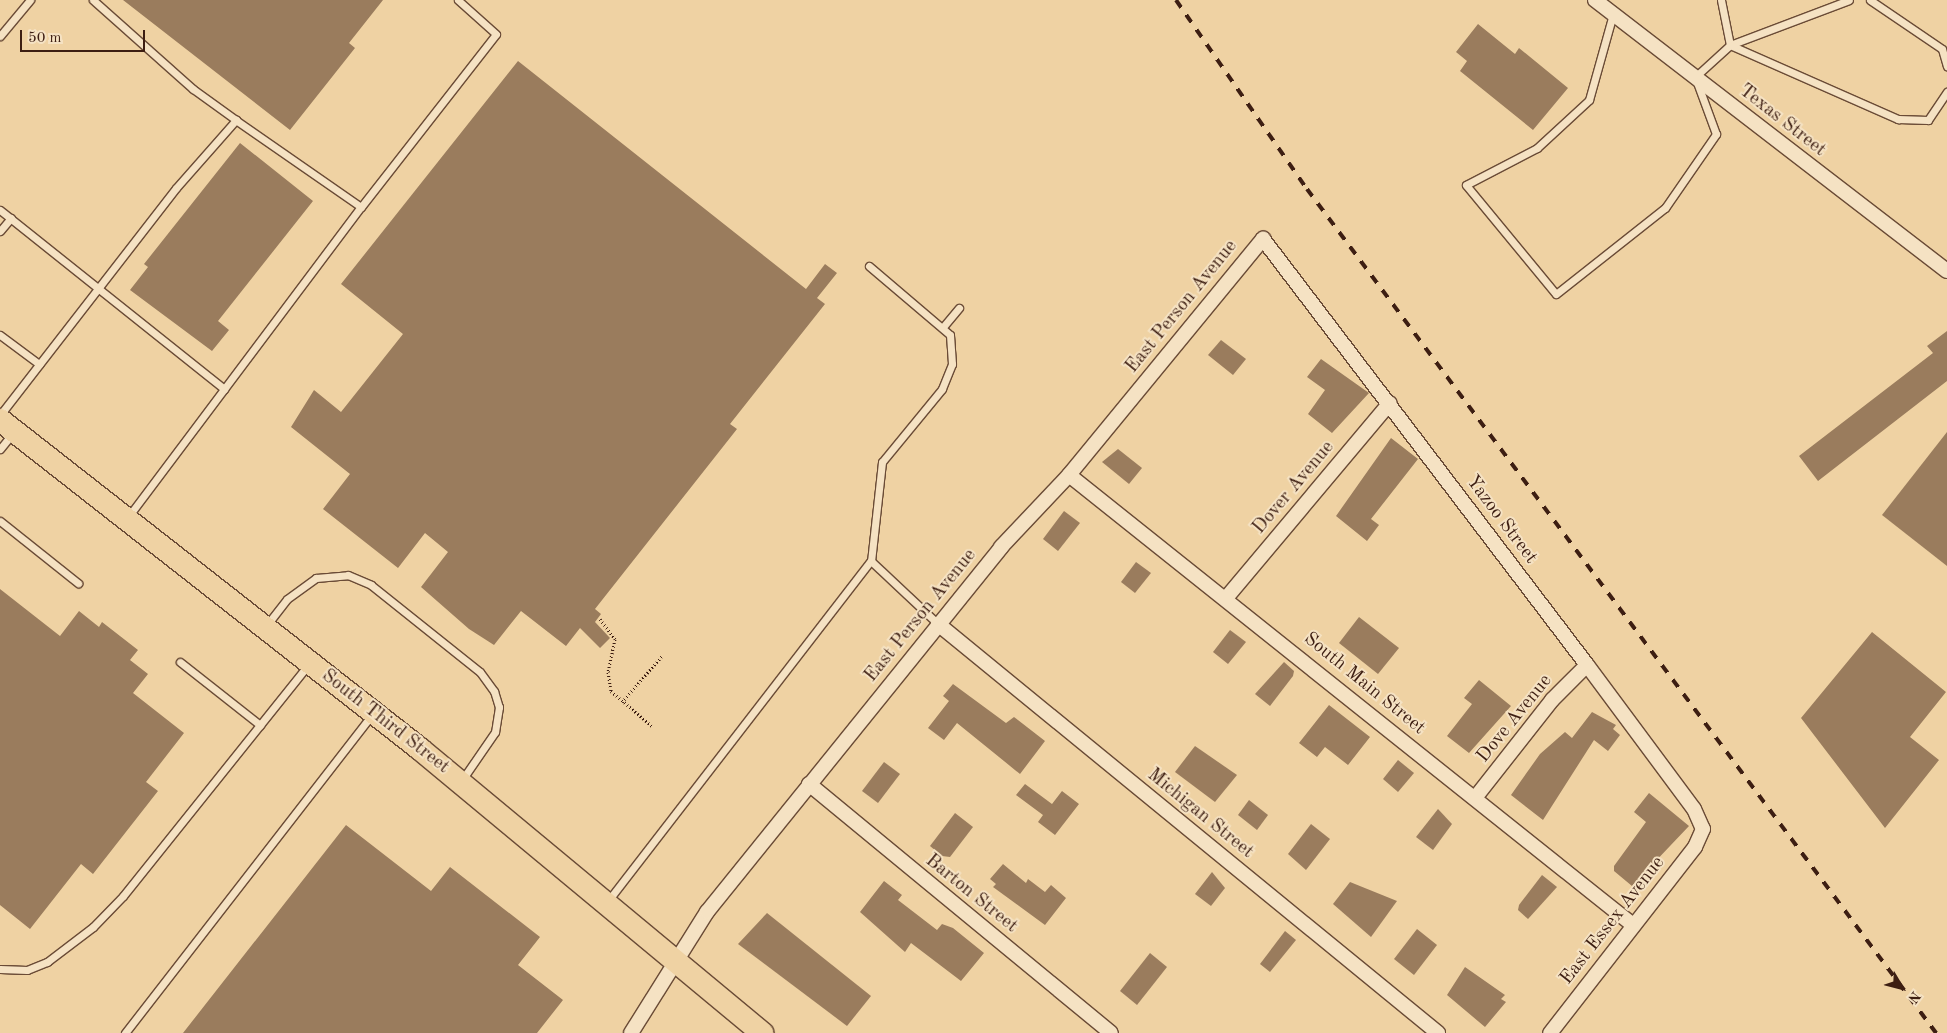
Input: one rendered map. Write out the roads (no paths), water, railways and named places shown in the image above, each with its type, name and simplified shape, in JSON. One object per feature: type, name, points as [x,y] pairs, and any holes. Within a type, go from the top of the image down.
[{"type":"main road","name":"South Third Street","points":[[5,422],[124,521],[374,712],[762,1033]]},
{"type":"street","name":"Texas Street","points":[[1594,0],[1947,271]]},
{"type":"street","name":"Yazoo Street","points":[[1262,239],[1390,403],[1694,809],[1703,829]]},
{"type":"street","name":"East Person Avenue","points":[[631,1033],[650,1008],[674,961],[706,912],[1001,547],[1069,475],[1262,239]]},
{"type":"street","name":"Dover Avenue","points":[[1227,597],[1390,403]]},
{"type":"street","name":"South Main Street","points":[[1069,475],[1227,597],[1633,925]]},
{"type":"street","name":"Michigan Street","points":[[938,624],[1438,1033]]},
{"type":"street","name":"Dove Avenue","points":[[1475,798],[1552,700],[1587,666]]},
{"type":"street","name":"Barton Street","points":[[808,784],[1111,1033]]},
{"type":"street","name":"East Essex Avenue","points":[[1550,1033],[1695,848],[1703,829]]},
{"type":"lane","points":[[0,36],[30,0]]},
{"type":"lane","points":[[93,0],[193,89],[361,207]]},
{"type":"lane","points":[[124,521],[361,207],[496,34],[458,0]]},
{"type":"lane","points":[[1722,0],[1730,45]]},
{"type":"lane","points":[[1613,14],[1589,100],[1537,148],[1466,185],[1556,294],[1665,208],[1716,134],[1695,77],[1730,45],[1848,0]]},
{"type":"lane","points":[[1870,0],[1942,49],[1947,66]]},
{"type":"lane","points":[[1730,45],[1898,119],[1928,120],[1947,92]]},
{"type":"lane","points":[[0,449],[5,422],[39,364],[98,288],[236,120]]},
{"type":"lane","points":[[0,210],[224,389]]},
{"type":"lane","points":[[0,231],[11,218]]},
{"type":"lane","points":[[606,902],[871,561],[882,462],[942,389],[952,364],[950,335],[943,327],[869,266]]},
{"type":"lane","points":[[943,327],[959,308]]},
{"type":"lane","points":[[0,335],[39,364]]},
{"type":"lane","points":[[0,521],[78,583]]},
{"type":"lane","points":[[871,561],[938,624]]},
{"type":"lane","points":[[265,627],[306,582],[328,575],[348,575],[371,585],[459,655],[488,681],[499,707],[490,744],[460,782]]},
{"type":"lane","points":[[180,662],[260,725]]},
{"type":"lane","points":[[0,969],[27,970],[47,962],[93,927],[123,896],[310,662]]},
{"type":"lane","points":[[125,1033],[374,712]]},
{"type":"railway","points":[[1176,0],[1307,189],[1936,1033]]}]
